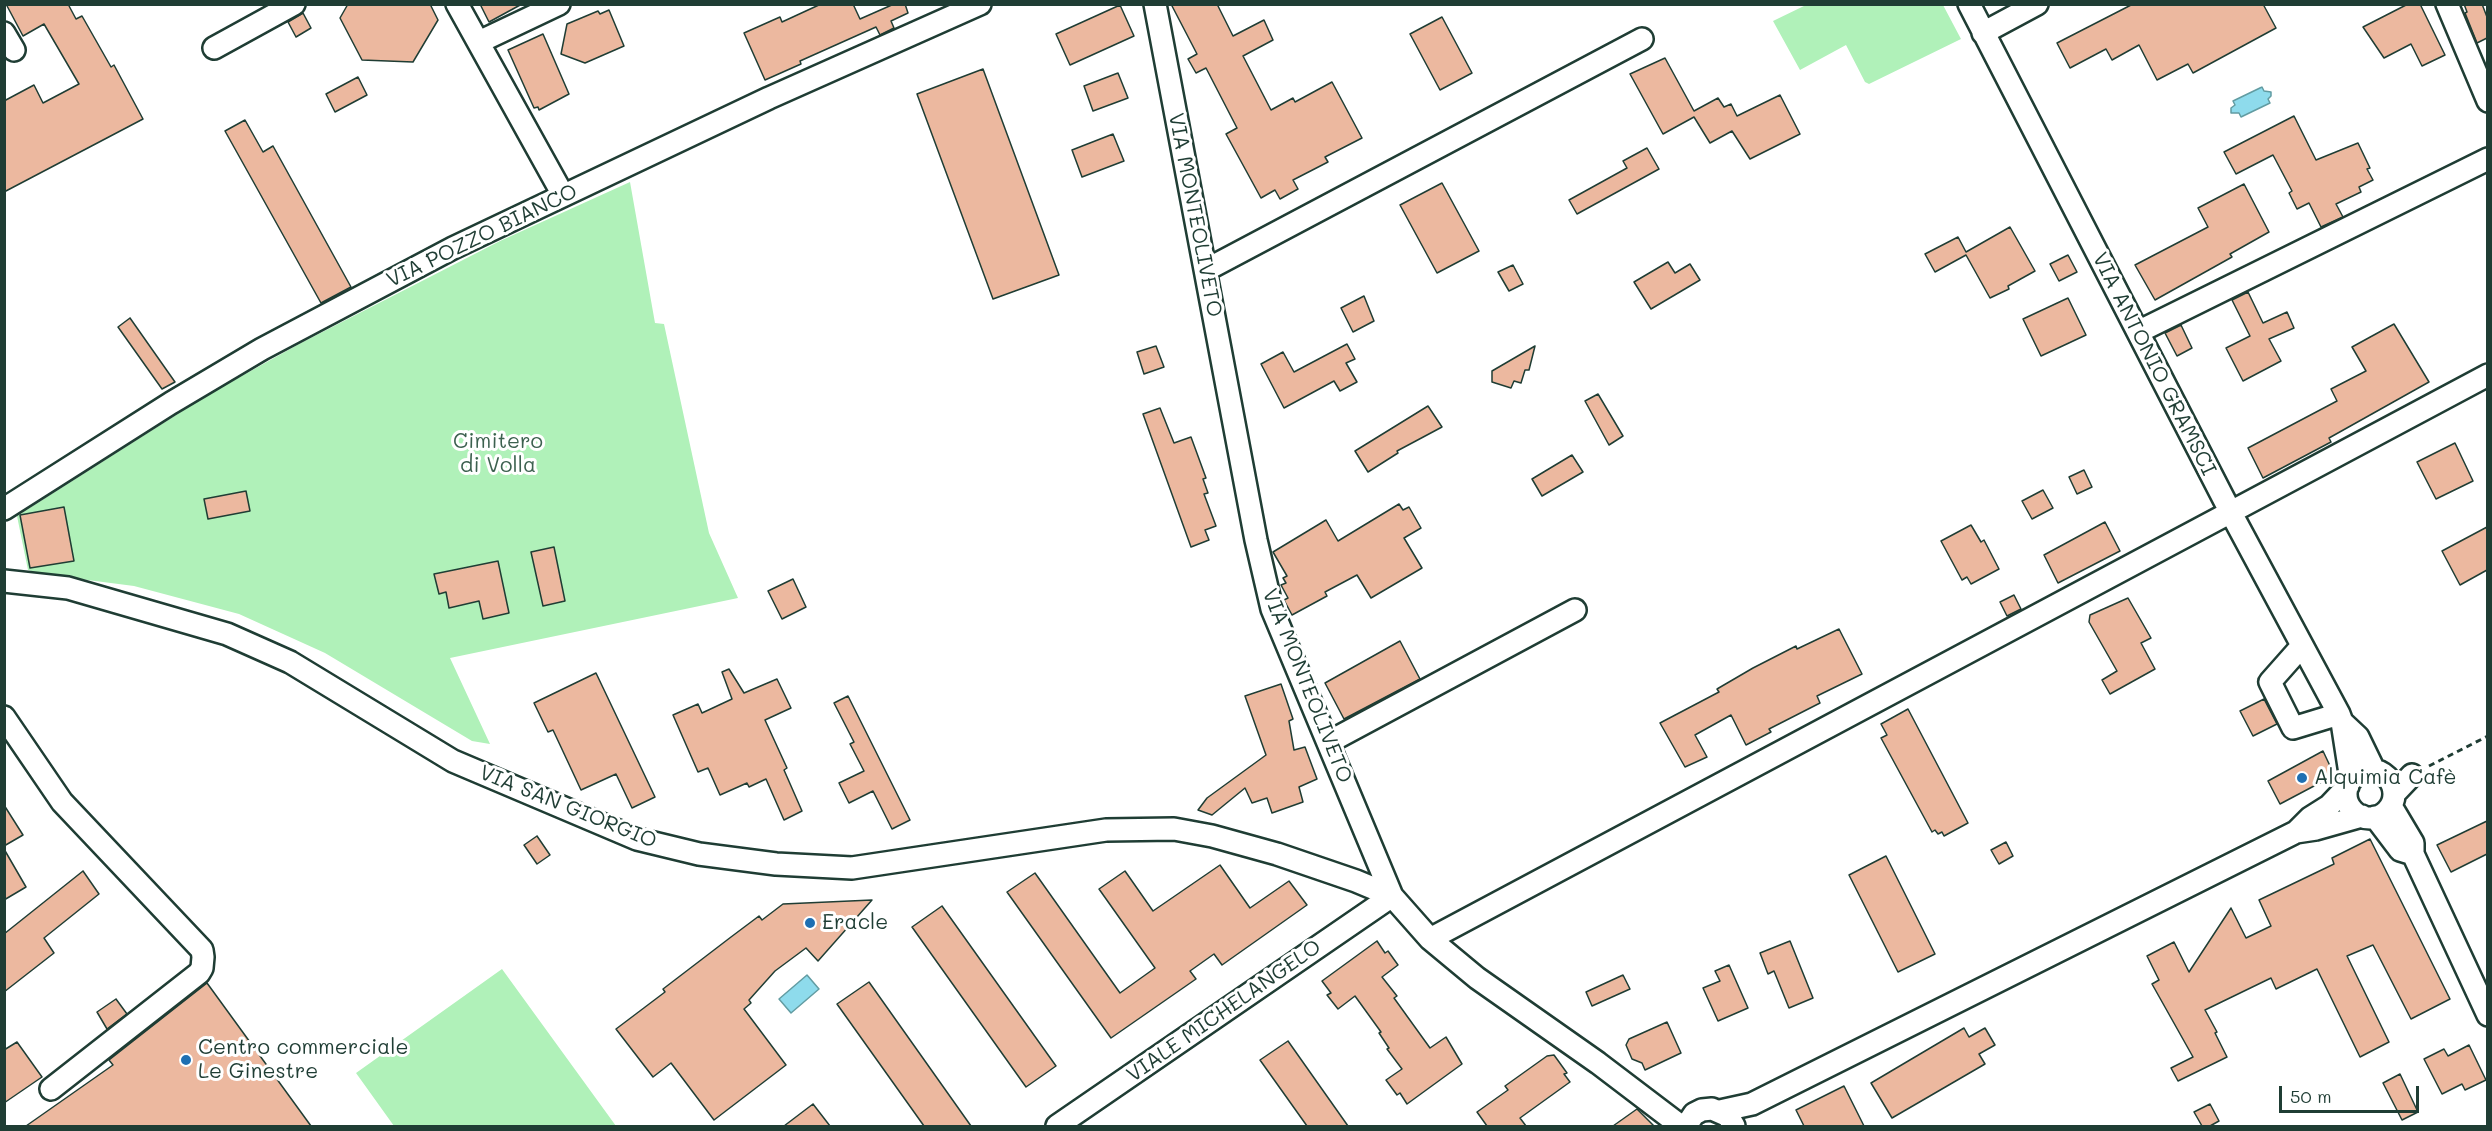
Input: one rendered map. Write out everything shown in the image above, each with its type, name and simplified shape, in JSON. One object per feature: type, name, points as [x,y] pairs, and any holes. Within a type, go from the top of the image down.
[{"type":"street","points":[[214,48],[294,4]]},
{"type":"street","points":[[457,4],[563,195]]},
{"type":"street","points":[[479,42],[559,4]]},
{"type":"street","name":"VIA POZZO BIANCO","points":[[4,509],[161,409],[262,349],[444,253],[769,98],[879,47],[980,4]]},
{"type":"street","name":"VIA MONTEOLIVETO","points":[[1155,4],[1256,540],[1272,609],[1392,896],[1430,939],[1477,978],[1649,1100],[1681,1126]]},
{"type":"street","name":"VIA ANTONIO GRAMSCI","points":[[1969,4],[2301,647],[2340,718],[2358,737],[2400,850],[2413,854],[2487,1015]]},
{"type":"street","points":[[1983,33],[2037,4]]},
{"type":"street","points":[[2447,4],[2487,101]]},
{"type":"street","points":[[1206,270],[1642,39]]},
{"type":"street","points":[[2138,332],[2487,159]]},
{"type":"street","points":[[1430,939],[2487,375]]},
{"type":"street","name":"VIA SAN GIORGIO","points":[[11,580],[68,588],[227,634],[290,662],[453,761],[637,839],[699,854],[776,864],[852,868],[1106,830],[1174,829],[1212,836],[1276,854],[1345,877],[1392,896]]},
{"type":"street","points":[[1329,742],[1575,610]]},
{"type":"street","points":[[2301,647],[2270,682],[2293,728],[2340,718]]},
{"type":"street","points":[[4,717],[62,802],[202,950],[203,957],[199,973],[51,1089]]},
{"type":"street","name":"VIA ANTONIO GRAMSCI","points":[[2340,718],[2349,783],[2348,801],[2351,807],[2381,797]]},
{"type":"street","points":[[2296,832],[2310,818],[2329,806],[2357,774],[2381,797]]},
{"type":"street","points":[[1686,1126],[1694,1114],[1724,1118],[2296,832],[2316,829],[2381,797],[2412,775]]},
{"type":"street","name":"VIALE MICHELANGELO","points":[[1057,1126],[1392,896]]},
{"type":"street","name":"VIA MONTEOLIVETO","points":[[1649,1100],[1724,1118]]},
{"type":"path","points":[[2412,775],[2487,736]]},
{"type":"green space","points":[[1806,5],[1943,5],[1961,39],[1869,84],[1865,82],[1846,45],[1800,70],[1773,21]]},
{"type":"green space","name":"Cimitero di Volla","points":[[630,182],[655,323],[664,324],[709,533],[738,598],[450,658],[490,744],[472,741],[325,653],[239,614],[134,586],[41,574],[28,570],[17,516],[206,396],[299,344],[500,241]]},
{"type":"green space","points":[[502,969],[616,1126],[394,1126],[356,1073]]},
{"type":"water","points":[[2262,87],[2264,91],[2271,92],[2268,99],[2270,103],[2241,117],[2239,113],[2231,113],[2231,108],[2235,105],[2233,101]]},
{"type":"water","points":[[807,975],[819,989],[791,1013],[779,999]]},
{"type":"building","points":[[6,4],[68,4],[76,19],[82,16],[111,67],[114,65],[143,119],[4,192],[4,101],[34,85],[43,103],[79,84],[44,24],[23,36]]},
{"type":"building","points":[[348,4],[430,4],[438,20],[413,62],[362,60],[340,18]]},
{"type":"building","points":[[480,4],[522,4],[489,22]]},
{"type":"building","points":[[821,4],[853,4],[860,19],[894,4],[905,4],[908,13],[891,21],[894,28],[880,35],[876,27],[800,61],[801,64],[765,80],[744,33],[780,17],[782,22]]},
{"type":"building","points":[[1171,4],[1217,4],[1233,36],[1264,20],[1273,40],[1243,56],[1271,110],[1293,98],[1295,102],[1332,82],[1362,138],[1325,157],[1328,162],[1293,180],[1298,189],[1280,199],[1275,190],[1261,198],[1226,134],[1237,128],[1206,68],[1196,73],[1188,59],[1197,54]]},
{"type":"building","points":[[2133,4],[2263,4],[2276,28],[2193,73],[2188,64],[2157,80],[2139,45],[2112,60],[2106,49],[2070,68],[2057,43]]},
{"type":"building","points":[[2408,4],[2420,4],[2445,55],[2422,66],[2411,44],[2384,58],[2363,27]]},
{"type":"building","points":[[2464,4],[2482,4],[2487,17],[2487,38],[2477,43],[2465,13],[2467,12]]},
{"type":"building","points":[[1120,5],[1134,36],[1070,65],[1056,34]]},
{"type":"building","points":[[609,10],[624,46],[585,63],[561,54],[567,24],[598,11],[600,14]]},
{"type":"building","points":[[303,13],[311,28],[296,37],[288,22]]},
{"type":"building","points":[[1442,17],[1472,73],[1440,90],[1410,34]]},
{"type":"building","points":[[543,34],[569,94],[539,110],[538,107],[534,108],[508,50]]},
{"type":"building","points":[[1665,58],[1694,111],[1718,98],[1724,107],[1731,104],[1737,116],[1780,95],[1800,134],[1750,159],[1732,131],[1710,143],[1694,117],[1663,134],[1630,74]]},
{"type":"building","points":[[983,69],[1059,275],[993,299],[917,94]]},
{"type":"building","points":[[1118,73],[1128,98],[1093,111],[1084,86]]},
{"type":"building","points":[[358,77],[367,95],[335,112],[326,94]]},
{"type":"building","points":[[2294,116],[2316,160],[2358,143],[2373,180],[2359,187],[2361,192],[2336,204],[2343,217],[2321,227],[2309,203],[2297,209],[2289,193],[2292,191],[2273,155],[2236,174],[2224,152]]},
{"type":"building","points":[[245,120],[263,152],[273,146],[351,287],[321,303],[225,131]]},
{"type":"building","points":[[1113,134],[1124,161],[1082,177],[1072,150]]},
{"type":"building","points":[[1647,148],[1659,169],[1577,214],[1569,200],[1627,168],[1623,161]]},
{"type":"building","points":[[1442,183],[1479,251],[1437,273],[1400,205]]},
{"type":"building","points":[[2244,184],[2269,232],[2230,254],[2232,257],[2155,300],[2135,265],[2208,227],[2198,208]]},
{"type":"building","points":[[2010,227],[2035,271],[2008,286],[2009,289],[1990,298],[1966,255],[1935,272],[1925,254],[1958,237],[1966,252]]},
{"type":"building","points":[[2068,255],[2077,272],[2059,281],[2050,264]]},
{"type":"building","points":[[1668,262],[1675,273],[1690,264],[1700,280],[1651,309],[1634,282]]},
{"type":"building","points":[[1513,265],[1523,284],[1509,291],[1498,272]]},
{"type":"building","points":[[2248,292],[2263,323],[2287,312],[2294,328],[2269,339],[2281,361],[2243,381],[2226,348],[2250,336],[2232,300]]},
{"type":"building","points":[[1364,296],[1374,321],[1353,332],[1341,308]]},
{"type":"building","points":[[2068,298],[2086,335],[2041,356],[2023,319]]},
{"type":"building","points":[[130,318],[175,382],[162,389],[118,327]]},
{"type":"building","points":[[2394,324],[2429,382],[2329,438],[2331,442],[2263,478],[2248,448],[2337,401],[2331,389],[2366,371],[2352,347]]},
{"type":"building","points":[[2181,325],[2192,348],[2177,356],[2165,333]]},
{"type":"building","points":[[1347,344],[1355,359],[1346,363],[1357,382],[1340,391],[1334,381],[1284,408],[1261,364],[1283,352],[1294,372]]},
{"type":"building","points":[[1156,346],[1164,367],[1144,374],[1137,352]]},
{"type":"building","points":[[1535,346],[1529,370],[1525,370],[1521,383],[1514,381],[1511,388],[1492,382],[1492,371]]},
{"type":"building","points":[[1598,394],[1623,436],[1609,445],[1585,401]]},
{"type":"building","points":[[1428,406],[1442,427],[1397,451],[1398,453],[1368,472],[1355,451]]},
{"type":"building","points":[[1160,408],[1174,443],[1191,437],[1206,478],[1203,479],[1208,493],[1204,494],[1216,526],[1205,530],[1209,540],[1191,547],[1143,414]]},
{"type":"building","points":[[2455,443],[2473,481],[2436,499],[2417,462]]},
{"type":"building","points":[[1572,455],[1583,472],[1542,496],[1532,479]]},
{"type":"building","points":[[2084,470],[2092,487],[2077,494],[2069,477]]},
{"type":"building","points":[[2043,490],[2053,508],[2032,519],[2022,501]]},
{"type":"building","points":[[246,491],[250,511],[208,519],[204,499]]},
{"type":"building","points":[[1399,504],[1403,510],[1409,507],[1421,528],[1404,538],[1422,568],[1371,598],[1357,575],[1325,592],[1327,596],[1292,615],[1284,600],[1288,598],[1281,585],[1286,583],[1283,578],[1287,576],[1273,552],[1326,520],[1338,541]]},
{"type":"building","points":[[64,507],[74,561],[30,568],[20,515]]},
{"type":"building","points":[[2105,522],[2120,551],[2058,583],[2044,555]]},
{"type":"building","points":[[1971,525],[1981,542],[1984,540],[1999,569],[1971,584],[1967,577],[1962,580],[1941,541]]},
{"type":"building","points":[[2487,527],[2487,570],[2460,585],[2442,551]]},
{"type":"building","points":[[554,547],[565,601],[543,606],[531,552]]},
{"type":"building","points":[[498,561],[509,613],[483,619],[479,601],[449,608],[446,592],[439,594],[434,574]]},
{"type":"building","points":[[793,579],[806,607],[782,619],[768,591]]},
{"type":"building","points":[[2014,595],[2021,609],[2007,616],[2000,602]]},
{"type":"building","points":[[2128,598],[2151,638],[2141,643],[2155,669],[2110,694],[2102,680],[2117,671],[2089,622],[2090,615]]},
{"type":"building","points":[[1839,629],[1862,674],[1817,696],[1820,703],[1769,729],[1771,732],[1746,745],[1731,715],[1695,735],[1707,757],[1685,767],[1660,723],[1719,692],[1717,689],[1753,668],[1796,646],[1797,649]]},
{"type":"building","points":[[1400,641],[1420,679],[1344,719],[1325,683]]},
{"type":"building","points":[[729,669],[744,693],[777,679],[791,708],[765,720],[787,768],[784,770],[802,811],[784,820],[766,779],[749,787],[747,783],[720,795],[708,768],[698,772],[673,715],[698,704],[702,713],[732,699],[722,672]]},
{"type":"building","points":[[596,673],[655,797],[632,808],[616,774],[581,790],[553,730],[548,732],[534,703]]},
{"type":"building","points":[[1281,684],[1293,719],[1289,721],[1294,750],[1305,747],[1317,779],[1299,787],[1303,802],[1272,813],[1267,798],[1252,803],[1245,788],[1212,815],[1198,810],[1207,798],[1266,755],[1245,696]]},
{"type":"building","points":[[848,696],[910,820],[892,829],[873,791],[849,803],[839,783],[864,771],[850,744],[854,742],[834,703]]},
{"type":"building","points":[[2264,699],[2277,724],[2253,736],[2240,711]]},
{"type":"building","points":[[1908,709],[1968,823],[1944,836],[1942,832],[1938,834],[1935,830],[1932,832],[1881,738],[1887,735],[1881,724]]},
{"type":"building","name":"Alquimia Cafè","points":[[2323,751],[2331,768],[2331,777],[2280,804],[2268,781]]},
{"type":"building","points":[[4,805],[23,835],[4,846]]},
{"type":"building","points":[[2487,821],[2487,854],[2451,872],[2437,845]]},
{"type":"building","points":[[537,836],[550,855],[537,864],[524,845]]},
{"type":"building","points":[[2370,839],[2450,999],[2411,1019],[2373,945],[2347,956],[2389,1042],[2360,1057],[2317,969],[2276,989],[2271,978],[2205,1010],[2227,1057],[2178,1081],[2171,1068],[2193,1057],[2152,984],[2159,980],[2147,956],[2174,942],[2189,972],[2231,908],[2246,938],[2271,926],[2259,900],[2334,864],[2332,858]]},
{"type":"building","points":[[2006,842],[2013,856],[1999,864],[1991,850]]},
{"type":"building","points":[[4,849],[26,887],[4,900]]},
{"type":"building","points":[[1886,856],[1935,954],[1898,972],[1849,875]]},
{"type":"building","points":[[1220,865],[1250,908],[1289,881],[1307,905],[1222,965],[1214,954],[1190,971],[1196,979],[1111,1038],[1007,892],[1035,873],[1120,993],[1155,968],[1099,889],[1125,871],[1153,911]]},
{"type":"building","points":[[83,871],[99,894],[44,938],[54,953],[4,992],[4,934]]},
{"type":"building","points":[[872,900],[818,961],[806,948],[775,971],[749,1000],[751,1003],[744,1009],[786,1065],[714,1120],[671,1063],[653,1077],[616,1029],[665,992],[663,989],[759,916],[762,920],[783,904]]},
{"type":"building","points":[[942,906],[1056,1066],[1026,1087],[912,927]]},
{"type":"building","points":[[1377,941],[1385,953],[1388,951],[1398,965],[1382,977],[1397,996],[1394,998],[1430,1048],[1446,1037],[1462,1064],[1407,1104],[1400,1093],[1397,1095],[1386,1080],[1402,1069],[1387,1049],[1389,1048],[1379,1033],[1381,1032],[1355,996],[1338,1009],[1327,995],[1331,993],[1322,981]]},
{"type":"building","points":[[1790,941],[1813,998],[1789,1008],[1774,971],[1768,974],[1760,953]]},
{"type":"building","points":[[1729,965],[1748,1008],[1718,1021],[1703,988],[1720,981],[1715,971]]},
{"type":"building","points":[[1623,975],[1630,989],[1592,1006],[1586,992]]},
{"type":"building","points":[[869,982],[971,1126],[924,1126],[837,1004]]},
{"type":"building","name":"Centro commerciale Le Ginestre","points":[[207,983],[311,1126],[26,1126],[113,1065],[109,1060]]},
{"type":"building","points":[[116,999],[127,1014],[107,1029],[97,1012]]},
{"type":"building","points":[[1667,1022],[1681,1053],[1645,1070],[1642,1063],[1632,1059],[1626,1045],[1629,1039]]},
{"type":"building","points":[[1964,1028],[1969,1037],[1985,1028],[1995,1045],[1979,1054],[1985,1064],[1892,1118],[1871,1083]]},
{"type":"building","points":[[1288,1041],[1348,1126],[1307,1126],[1260,1060]]},
{"type":"building","points":[[17,1042],[42,1077],[4,1103],[4,1050]]},
{"type":"building","points":[[2469,1045],[2486,1080],[2465,1090],[2462,1084],[2442,1094],[2424,1059],[2444,1049],[2448,1056]]},
{"type":"building","points":[[1554,1055],[1567,1073],[1564,1074],[1570,1082],[1520,1118],[1526,1126],[1487,1126],[1477,1112],[1508,1090],[1505,1086],[1547,1056]]},
{"type":"building","points":[[2400,1074],[2418,1112],[2402,1120],[2383,1083]]},
{"type":"building","points":[[1844,1086],[1864,1126],[1804,1126],[1796,1110]]},
{"type":"building","points":[[813,1104],[830,1126],[784,1126]]},
{"type":"building","points":[[2210,1104],[2219,1121],[2210,1126],[2202,1126],[2194,1112]]},
{"type":"building","points":[[1637,1109],[1654,1126],[1613,1126]]},
{"type":"place","name":"Alquimia Cafè","points":[[2302,778]]},
{"type":"place","name":"Eracle","points":[[810,923]]},
{"type":"place","name":"Centro commerciale Le Ginestre","points":[[186,1060]]}]
